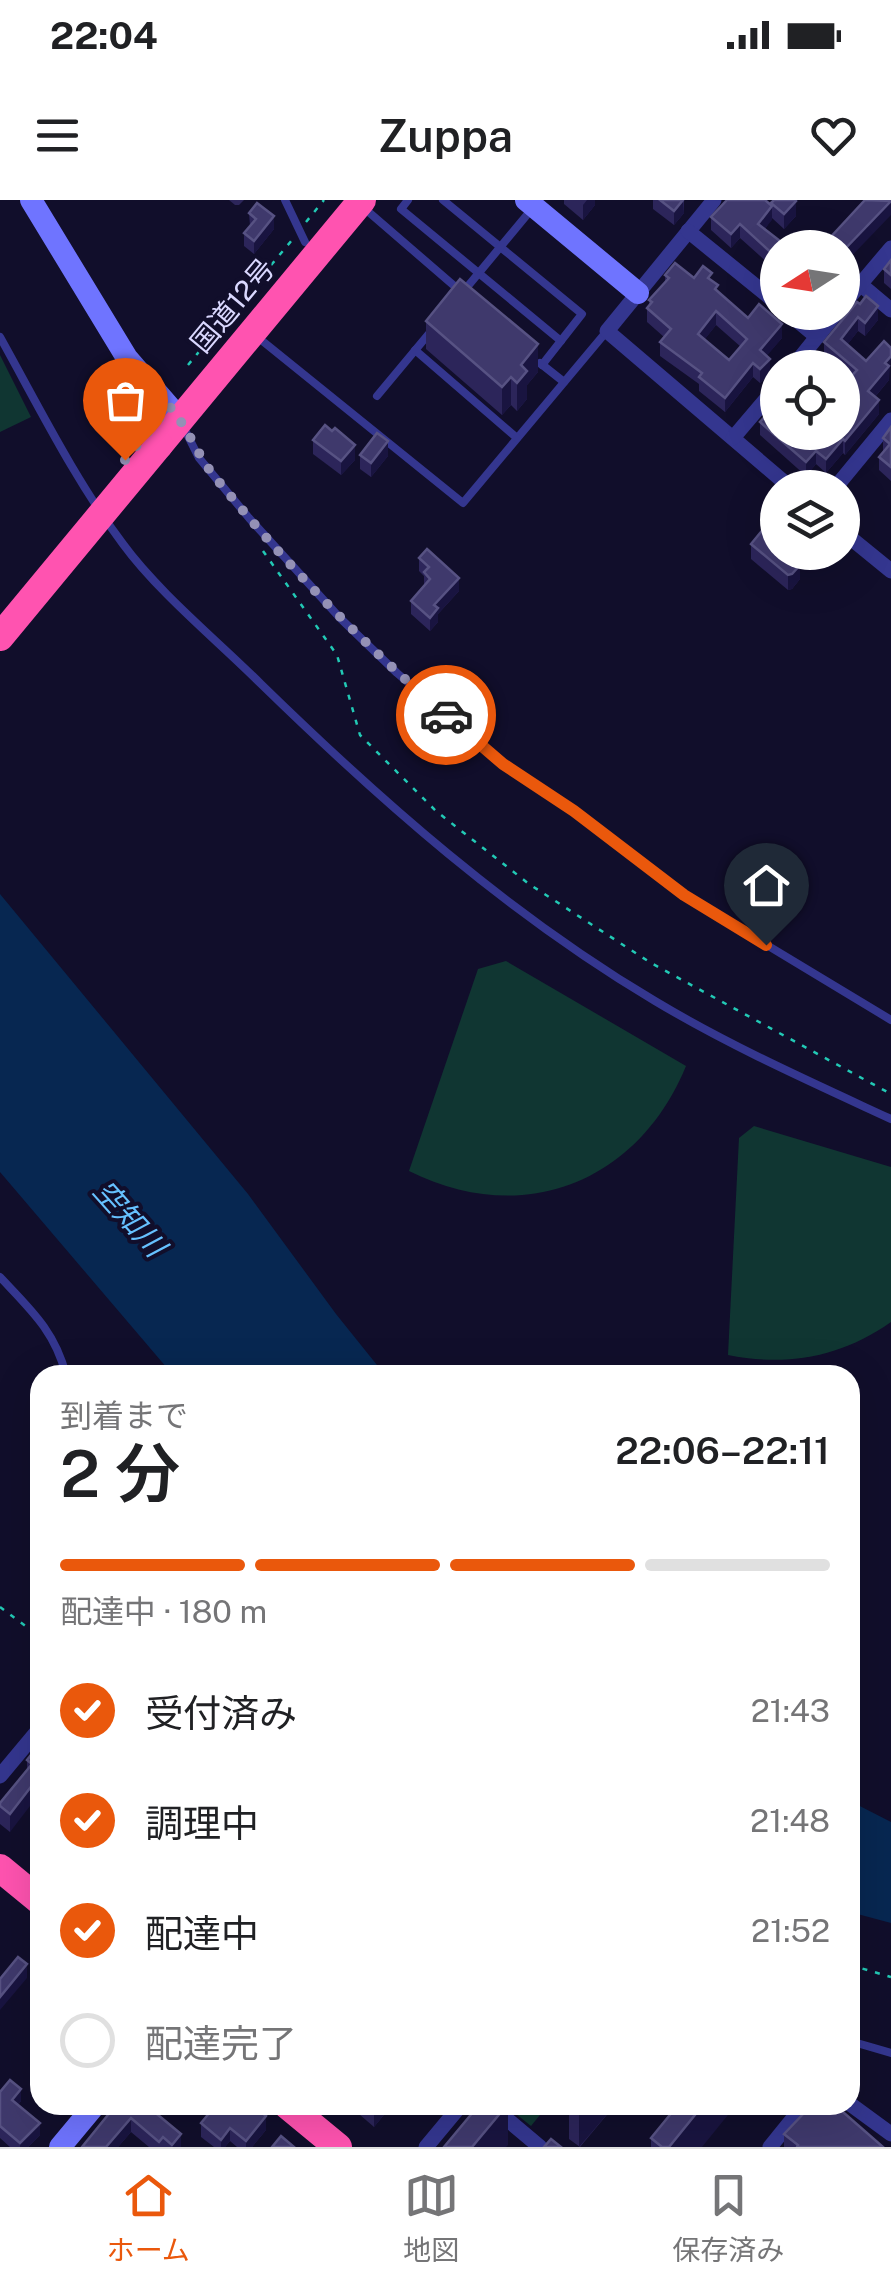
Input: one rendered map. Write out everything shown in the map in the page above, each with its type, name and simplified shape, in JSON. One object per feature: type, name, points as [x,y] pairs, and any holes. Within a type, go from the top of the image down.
[{"type":"highway","name":"国道12号","points":[[175,413],[302,236],[354,201]]},
{"type":"highway","name":"国道12号","points":[[0,612],[175,413],[252,332],[354,201]]},
{"type":"highway","name":"国道12号","points":[[0,637],[154,437]]},
{"type":"highway","points":[[0,1868],[30,1893]]},
{"type":"highway","points":[[299,2115],[338,2147]]},
{"type":"main road","points":[[31,200],[127,358],[175,413]]},
{"type":"main road","points":[[530,203],[638,293]]},
{"type":"main road","points":[[60,2147],[87,2115]]},
{"type":"street","points":[[714,200],[607,330],[770,470]]},
{"type":"street","points":[[688,231],[760,289]]},
{"type":"street","points":[[891,248],[860,284],[891,310]]},
{"type":"street","points":[[809,330],[817,337]]},
{"type":"street","points":[[807,350],[823,330]]},
{"type":"street","points":[[733,438],[760,406]]},
{"type":"street","points":[[850,470],[891,420]]},
{"type":"street","points":[[860,545],[891,570]]},
{"type":"street","points":[[0,1776],[30,1740]]},
{"type":"street","points":[[860,2111],[891,2134]]},
{"type":"street","points":[[426,2147],[453,2115]]},
{"type":"street","points":[[502,2115],[540,2147]]},
{"type":"street","points":[[770,2147],[796,2115]]},
{"type":"lane","points":[[285,200],[302,236]]},
{"type":"lane","points":[[408,200],[401,209],[561,340]]},
{"type":"lane","points":[[443,200],[582,314],[542,364]]},
{"type":"lane","points":[[354,201],[461,295],[530,203]]},
{"type":"lane","points":[[377,396],[437,324]]},
{"type":"lane","points":[[252,332],[462,503],[607,330]]},
{"type":"lane","points":[[0,336],[82,482],[125,547],[344,765],[434,844],[548,930],[654,1001],[756,1056],[891,1120]]},
{"type":"lane","points":[[415,350],[516,438]]},
{"type":"lane","points":[[528,353],[564,382]]},
{"type":"lane","points":[[175,413],[200,458],[340,618],[397,674],[503,764],[574,811],[684,895],[891,1020]]},
{"type":"lane","points":[[1,1279],[45,1326],[60,1350],[64,1365]]},
{"type":"lane","points":[[860,2044],[891,2053]]},
{"type":"path","points":[[188,365],[302,236],[324,200]]},
{"type":"path","points":[[260,548],[337,656],[360,735],[436,810],[529,884],[650,963],[891,1094]]},
{"type":"path","points":[[0,1607],[30,1630]]},
{"type":"path","points":[[860,1968],[891,1977]]},
{"type":"green space","points":[[0,355],[31,417],[0,432]]},
{"type":"green space","points":[[506,961],[686,1066],[665,1106],[638,1140],[607,1166],[572,1184],[534,1194],[493,1195],[451,1188],[409,1171],[478,969]]},
{"type":"green space","points":[[754,1126],[891,1167],[891,1322],[853,1344],[792,1359],[728,1355],[739,1138]]},
{"type":"green space","points":[[517,2115],[540,2115],[531,2126]]},
{"type":"water","name":"空知川","points":[[0,894],[248,1194],[377,1365],[164,1365],[0,1172]]},
{"type":"water","points":[[860,1806],[891,1822],[891,1923],[860,1915]]},
{"type":"building","points":[[660,200],[683,200],[674,211]]},
{"type":"building","points":[[727,200],[765,200],[772,206],[758,224],[766,230],[760,230],[760,242],[740,224],[731,234],[711,217]]},
{"type":"building","points":[[865,200],[891,201],[860,233],[860,230],[837,230]]},
{"type":"building","points":[[796,201],[784,214],[771,203]]},
{"type":"building","points":[[257,203],[274,216],[254,241],[244,233],[256,219],[249,213]]},
{"type":"building","points":[[675,263],[694,278],[703,266],[712,273],[708,278],[718,285],[715,289],[748,318],[760,305],[760,330],[777,330],[760,350],[760,369],[753,363],[725,398],[699,377],[702,373],[660,342],[671,329],[647,308],[652,302],[649,300],[669,278],[665,275]],"holes":[[[716,311],[747,339],[729,360],[698,334]]]},
{"type":"building","points":[[460,279],[538,344],[521,365],[527,371],[517,383],[511,377],[502,387],[426,321]]},
{"type":"building","points":[[866,296],[878,306],[865,323],[860,319],[860,304]]},
{"type":"building","points":[[834,330],[848,330],[841,339],[854,350],[833,350],[824,342]]},
{"type":"building","points":[[884,341],[891,348],[885,363],[889,366],[868,391],[879,400],[860,423],[860,356],[866,361]]},
{"type":"building","points":[[325,425],[332,431],[335,428],[355,445],[341,461],[313,440]]},
{"type":"building","points":[[891,427],[891,467],[879,457],[890,444],[883,438]]},
{"type":"building","points":[[377,433],[388,441],[371,463],[360,455]]},
{"type":"building","points":[[792,450],[834,450],[826,459],[816,451],[806,462]]},
{"type":"building","points":[[760,533],[760,552],[751,544]]},
{"type":"building","points":[[427,549],[459,578],[434,605],[438,608],[430,618],[411,601],[430,579],[424,572],[429,567],[419,558]]},
{"type":"building","points":[[30,1766],[30,1788],[10,1814],[0,1803]]},
{"type":"building","points":[[18,1957],[27,1964],[0,1997],[0,1979]]},
{"type":"building","points":[[10,2080],[21,2089],[12,2100],[40,2123],[20,2143],[0,2126],[0,2092]]},
{"type":"building","points":[[108,2115],[158,2115],[181,2134],[172,2145],[163,2137],[159,2142],[131,2118],[106,2147],[82,2147]]},
{"type":"building","points":[[208,2115],[266,2116],[246,2141],[230,2128],[221,2140],[201,2123]]},
{"type":"building","points":[[471,2115],[499,2115],[472,2147],[444,2147]]},
{"type":"building","points":[[670,2115],[695,2115],[669,2147],[662,2147],[651,2138]]},
{"type":"building","points":[[802,2115],[846,2115],[883,2147],[797,2147],[784,2134]]},
{"type":"building","points":[[281,2136],[294,2147],[272,2147]]},
{"type":"building","points":[[551,2139],[561,2147],[544,2147]]},
{"type":"way so far","points":[[125,460],[169,406],[200,458],[249,518],[340,618],[446,715]]},
{"type":"route","points":[[446,715],[503,764],[574,811],[684,895],[766,945]]}]
